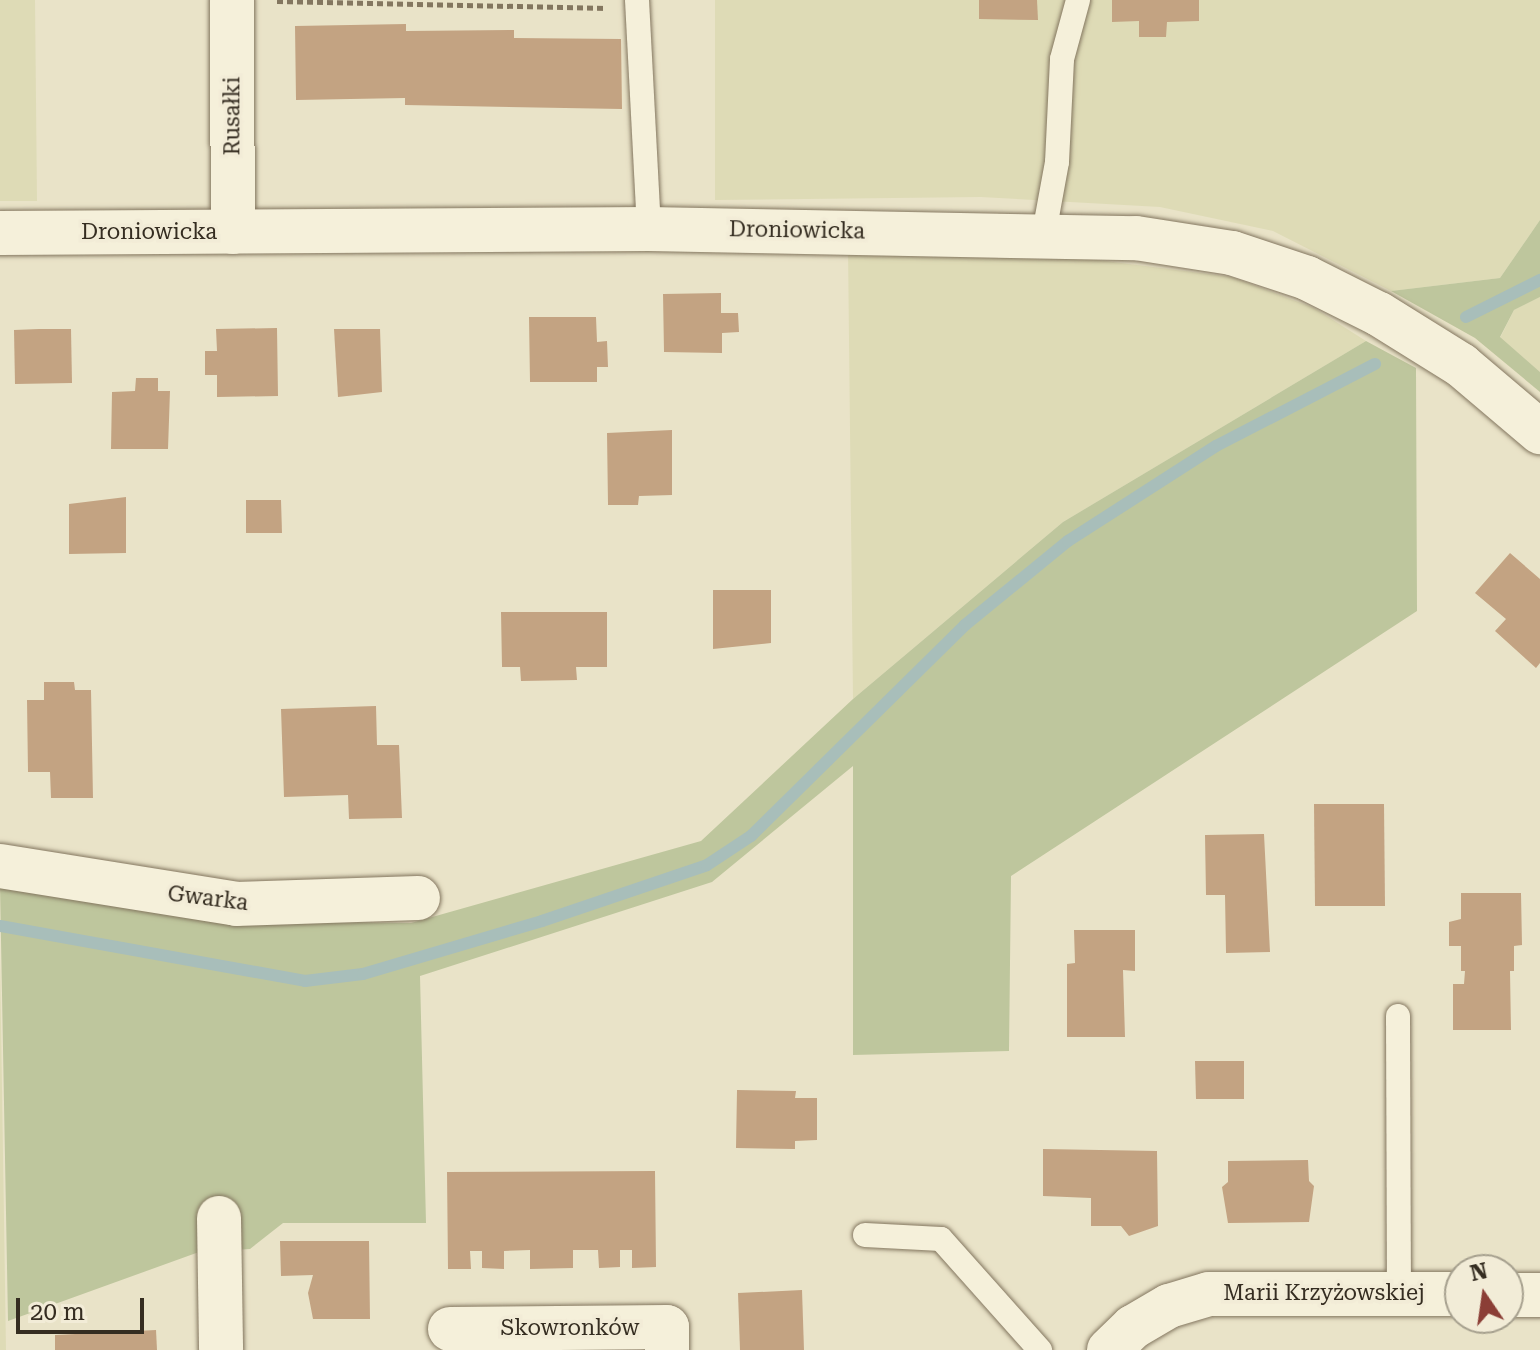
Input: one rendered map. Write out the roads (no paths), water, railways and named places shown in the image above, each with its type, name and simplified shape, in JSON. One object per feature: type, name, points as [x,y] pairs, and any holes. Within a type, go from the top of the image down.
[{"type":"street","name":"Rusałki","points":[[232,0],[233,232]]},
{"type":"street","name":"Droniowicka","points":[[0,233],[649,229],[1044,233],[1136,238],[1232,253],[1307,278],[1379,314],[1461,365],[1540,432]]},
{"type":"street","name":"Gwarka","points":[[0,866],[236,904],[418,898]]},
{"type":"street","points":[[219,1218],[221,1350]]},
{"type":"street","name":"Marii Krzyżowskiej","points":[[1109,1350],[1133,1327],[1169,1306],[1209,1294],[1444,1294]]},
{"type":"street","name":"Skowronków","points":[[450,1329],[667,1327],[667,1350]]},
{"type":"lane","points":[[1044,233],[1057,162],[1062,59],[1078,0]]},
{"type":"lane","points":[[638,5],[649,229]]},
{"type":"lane","points":[[1398,1016],[1399,1293]]},
{"type":"lane","points":[[865,1235],[941,1239],[1040,1350]]},
{"type":"waterway","points":[[1466,317],[1540,280]]},
{"type":"waterway","points":[[0,926],[305,981],[363,974],[542,921],[707,865],[751,836],[965,625],[1068,541],[1216,446],[1375,364]]}]
